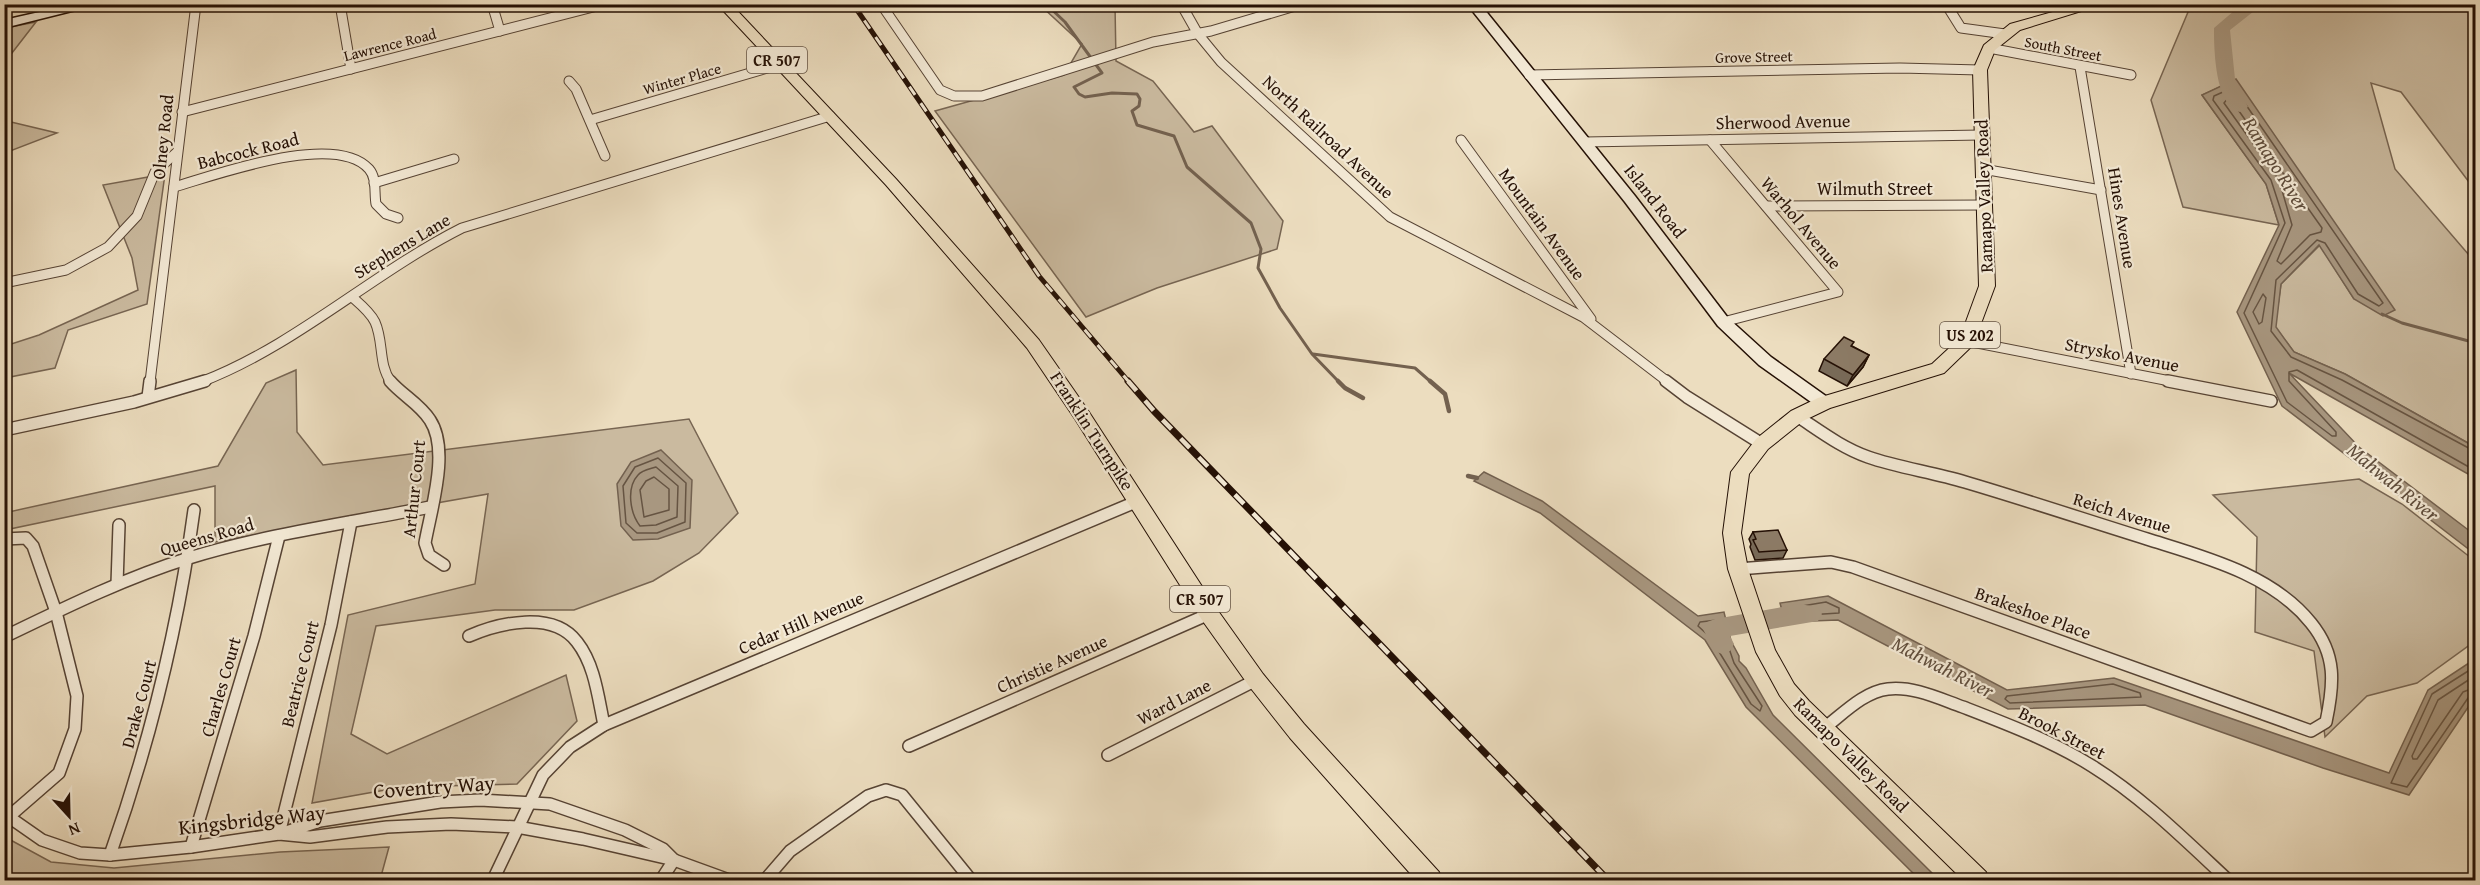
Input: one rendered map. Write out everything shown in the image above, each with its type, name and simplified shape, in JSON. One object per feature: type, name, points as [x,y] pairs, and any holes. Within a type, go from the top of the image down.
[{"type":"main road","points":[[4,24],[94,4]]},
{"type":"main road","name":"Franklin Turnpike","points":[[723,4],[830,116],[1033,344],[1138,501],[1209,614],[1256,680],[1297,731],[1431,880]]},
{"type":"main road","name":"Island Road","points":[[1473,4],[1585,142],[1723,322],[1765,361],[1824,403]]},
{"type":"main road","name":"Ramapo Valley Road","points":[[1978,880],[1823,729],[1794,699],[1775,671],[1738,569],[1732,533],[1740,472],[1762,444],[1797,416],[1824,403],[1938,369],[1967,341],[1987,286],[1980,70],[1989,48],[2015,27],[2098,4]]},
{"type":"street","name":"Olney Road","points":[[148,397],[165,274],[177,152],[196,4]]},
{"type":"street","points":[[340,4],[351,69]]},
{"type":"street","points":[[492,4],[500,31]]},
{"type":"street","name":"Lawrence Road","points":[[182,112],[605,4]]},
{"type":"street","points":[[881,4],[940,90],[954,96],[982,96],[1153,42],[1198,34],[1302,4]]},
{"type":"street","name":"North Railroad Avenue","points":[[1181,4],[1198,34],[1227,68],[1390,217],[1557,303],[1597,328],[1687,397],[1762,444]]},
{"type":"street","points":[[1946,4],[1961,28],[2005,34]]},
{"type":"street","name":"South Street","points":[[1989,48],[2131,75]]},
{"type":"street","name":"Winter Place","points":[[590,120],[781,64]]},
{"type":"street","name":"Hines Avenue","points":[[2080,67],[2131,374]]},
{"type":"street","name":"Grove Street","points":[[1529,75],[1909,68],[1980,70]]},
{"type":"street","points":[[569,81],[576,89],[605,156]]},
{"type":"street","name":"Stephens Lane","points":[[4,430],[203,382],[258,358],[420,250],[462,228],[830,116]]},
{"type":"street","name":"Sherwood Avenue","points":[[1585,142],[1981,135]]},
{"type":"street","name":"Mountain Avenue","points":[[1461,140],[1597,328]]},
{"type":"street","name":"Warhol Avenue","points":[[1710,140],[1838,292],[1723,322]]},
{"type":"street","points":[[4,283],[66,270],[108,248],[137,216],[155,172],[177,152]]},
{"type":"street","name":"Babcock Road","points":[[174,187],[288,156],[317,152],[337,153],[355,158],[369,168],[378,209],[383,215],[398,218]]},
{"type":"street","points":[[374,183],[454,159]]},
{"type":"street","points":[[1983,169],[2101,190]]},
{"type":"street","name":"Wilmuth Street","points":[[1766,206],[1984,205]]},
{"type":"street","name":"Arthur Court","points":[[352,297],[369,311],[376,325],[384,370],[388,378],[431,420],[438,433],[438,466],[425,543],[429,555],[444,564]]},
{"type":"street","name":"Strysko Avenue","points":[[1967,341],[2271,401]]},
{"type":"street","name":"Reich Avenue","points":[[1797,416],[1837,444],[1868,457],[1962,481],[2223,563],[2262,581],[2313,623],[2328,649],[2333,668],[2333,703],[2326,722],[2311,730]]},
{"type":"street","name":"Cedar Hill Avenue","points":[[493,880],[543,776],[570,747],[604,725],[1138,501]]},
{"type":"street","name":"Queens Road","points":[[4,637],[117,584],[189,558],[279,536],[430,507]]},
{"type":"street","name":"Drake Court","points":[[110,855],[138,779],[160,700],[189,558],[194,510]]},
{"type":"street","name":"Beatrice Court","points":[[279,834],[331,626],[351,522]]},
{"type":"street","points":[[117,584],[119,525]]},
{"type":"street","name":"Charles Court","points":[[191,847],[255,636],[279,536]]},
{"type":"street","points":[[4,539],[26,538],[33,546],[56,612],[77,696],[75,729],[59,773],[45,787],[6,816]]},
{"type":"street","name":"Brakeshoe Place","points":[[1738,569],[1830,562],[1853,567],[2311,730]]},
{"type":"street","name":"Christie Avenue","points":[[909,746],[1209,614]]},
{"type":"street","points":[[469,636],[491,626],[531,621],[548,625],[576,640],[592,674],[604,725]]},
{"type":"street","name":"Ward Lane","points":[[1108,755],[1256,680]]},
{"type":"street","name":"Brook Street","points":[[1823,729],[1876,691],[1891,688],[1917,691],[1968,709],[2015,728],[2094,767],[2158,817],[2228,880]]},
{"type":"street","points":[[765,880],[790,851],[868,796],[886,790],[902,795],[971,880]]},
{"type":"street","name":"Coventry Way","points":[[279,834],[320,821],[440,802],[480,800],[550,804],[604,821],[663,849],[674,860]]},
{"type":"street","name":"Kingsbridge Way","points":[[6,816],[42,840],[80,852],[110,855],[191,847],[279,834],[310,837],[387,827],[451,824],[517,828]]},
{"type":"street","points":[[517,828],[674,860],[729,880]]},
{"type":"street","points":[[661,880],[674,860]]},
{"type":"shaded area","points":[[1040,5],[1115,5],[1116,61],[1153,81],[1194,132],[1212,126],[1283,221],[1277,249],[1157,288],[1086,317],[935,111],[1064,75],[1082,44]]},
{"type":"shaded area","points":[[2191,5],[2475,5],[2475,190],[2401,92],[2371,83],[2395,169],[2475,262],[2475,447],[2345,374],[2294,352],[2275,327],[2281,284],[2320,245],[2354,299],[2236,80],[2202,95],[2266,184],[2279,225],[2183,207],[2151,100]]},
{"type":"shaded area","points":[[36,22],[5,62],[5,28]]},
{"type":"shaded area","points":[[11,122],[57,133],[5,153],[5,124]]},
{"type":"shaded area","points":[[165,174],[147,304],[68,330],[55,368],[5,378],[5,346],[39,335],[138,290],[132,258],[103,185]]},
{"type":"shaded area","points":[[296,370],[297,432],[323,465],[689,419],[738,513],[699,553],[653,581],[574,610],[495,610],[376,626],[351,734],[387,754],[566,675],[577,721],[517,784],[402,787],[312,803],[348,615],[475,584],[488,494],[215,542],[215,486],[5,530],[4,513],[218,466],[266,383]]},
{"type":"shaded area","points":[[2359,479],[2402,504],[2475,561],[2475,641],[2417,683],[2367,696],[2325,737],[2314,651],[2255,632],[2257,537],[2213,495]]},
{"type":"shaded area","points":[[5,837],[51,862],[114,868],[280,852],[389,847],[380,880],[5,880]]},
{"type":"water","points":[[2236,79],[2395,310],[2383,316],[2354,299],[2319,245],[2281,284],[2276,327],[2294,352],[2345,374],[2475,447],[2475,478],[2289,373],[2359,447],[2475,535],[2475,554],[2282,406],[2237,312],[2279,225],[2266,184],[2202,95]]},
{"type":"water","points":[[661,450],[692,480],[690,528],[658,539],[633,540],[621,526],[617,484],[631,462]]},
{"type":"water","points":[[1484,472],[1542,501],[1698,616],[1724,612],[1739,661],[1746,668],[1773,715],[1939,880],[1920,880],[1746,707],[1705,640],[1540,513],[1474,481]]},
{"type":"water","points":[[1828,596],[2007,690],[2114,678],[2389,773],[2428,690],[2475,659],[2475,697],[2409,795],[2323,768],[2145,705],[2008,709],[1838,620],[1785,622],[1780,603]]},
{"type":"building","points":[[1844,337],[1854,342],[1851,346],[1869,355],[1853,375],[1824,359]]},
{"type":"building","points":[[1778,530],[1787,550],[1759,552],[1753,540],[1756,539],[1753,532]]},
{"type":"waterway","points":[[1046,4],[1065,22],[1102,73],[1074,87],[1079,94],[1085,97],[1112,93],[1137,94],[1140,99],[1139,106],[1132,111],[1137,125],[1174,136],[1187,167],[1251,223],[1261,249],[1258,268],[1280,308],[1312,354],[1339,382]]},
{"type":"waterway","name":"Ramapo River","points":[[2240,107],[2226,79],[2222,28],[2250,8],[2250,4]]},
{"type":"waterway","points":[[2382,314],[2402,323],[2476,343]]},
{"type":"waterway","points":[[1313,354],[1415,368],[1431,382]]},
{"type":"waterway","points":[[1430,381],[1445,394],[1449,411]]},
{"type":"waterway","points":[[1339,382],[1363,398]]},
{"type":"waterway","points":[[1468,476],[1477,478]]},
{"type":"waterway","name":"Mahwah River","points":[[1722,644],[1715,629],[1810,614]]},
{"type":"railway","points":[[853,4],[1039,276],[1129,382]]},
{"type":"railway","points":[[1128,381],[1154,411],[1608,880]]}]
